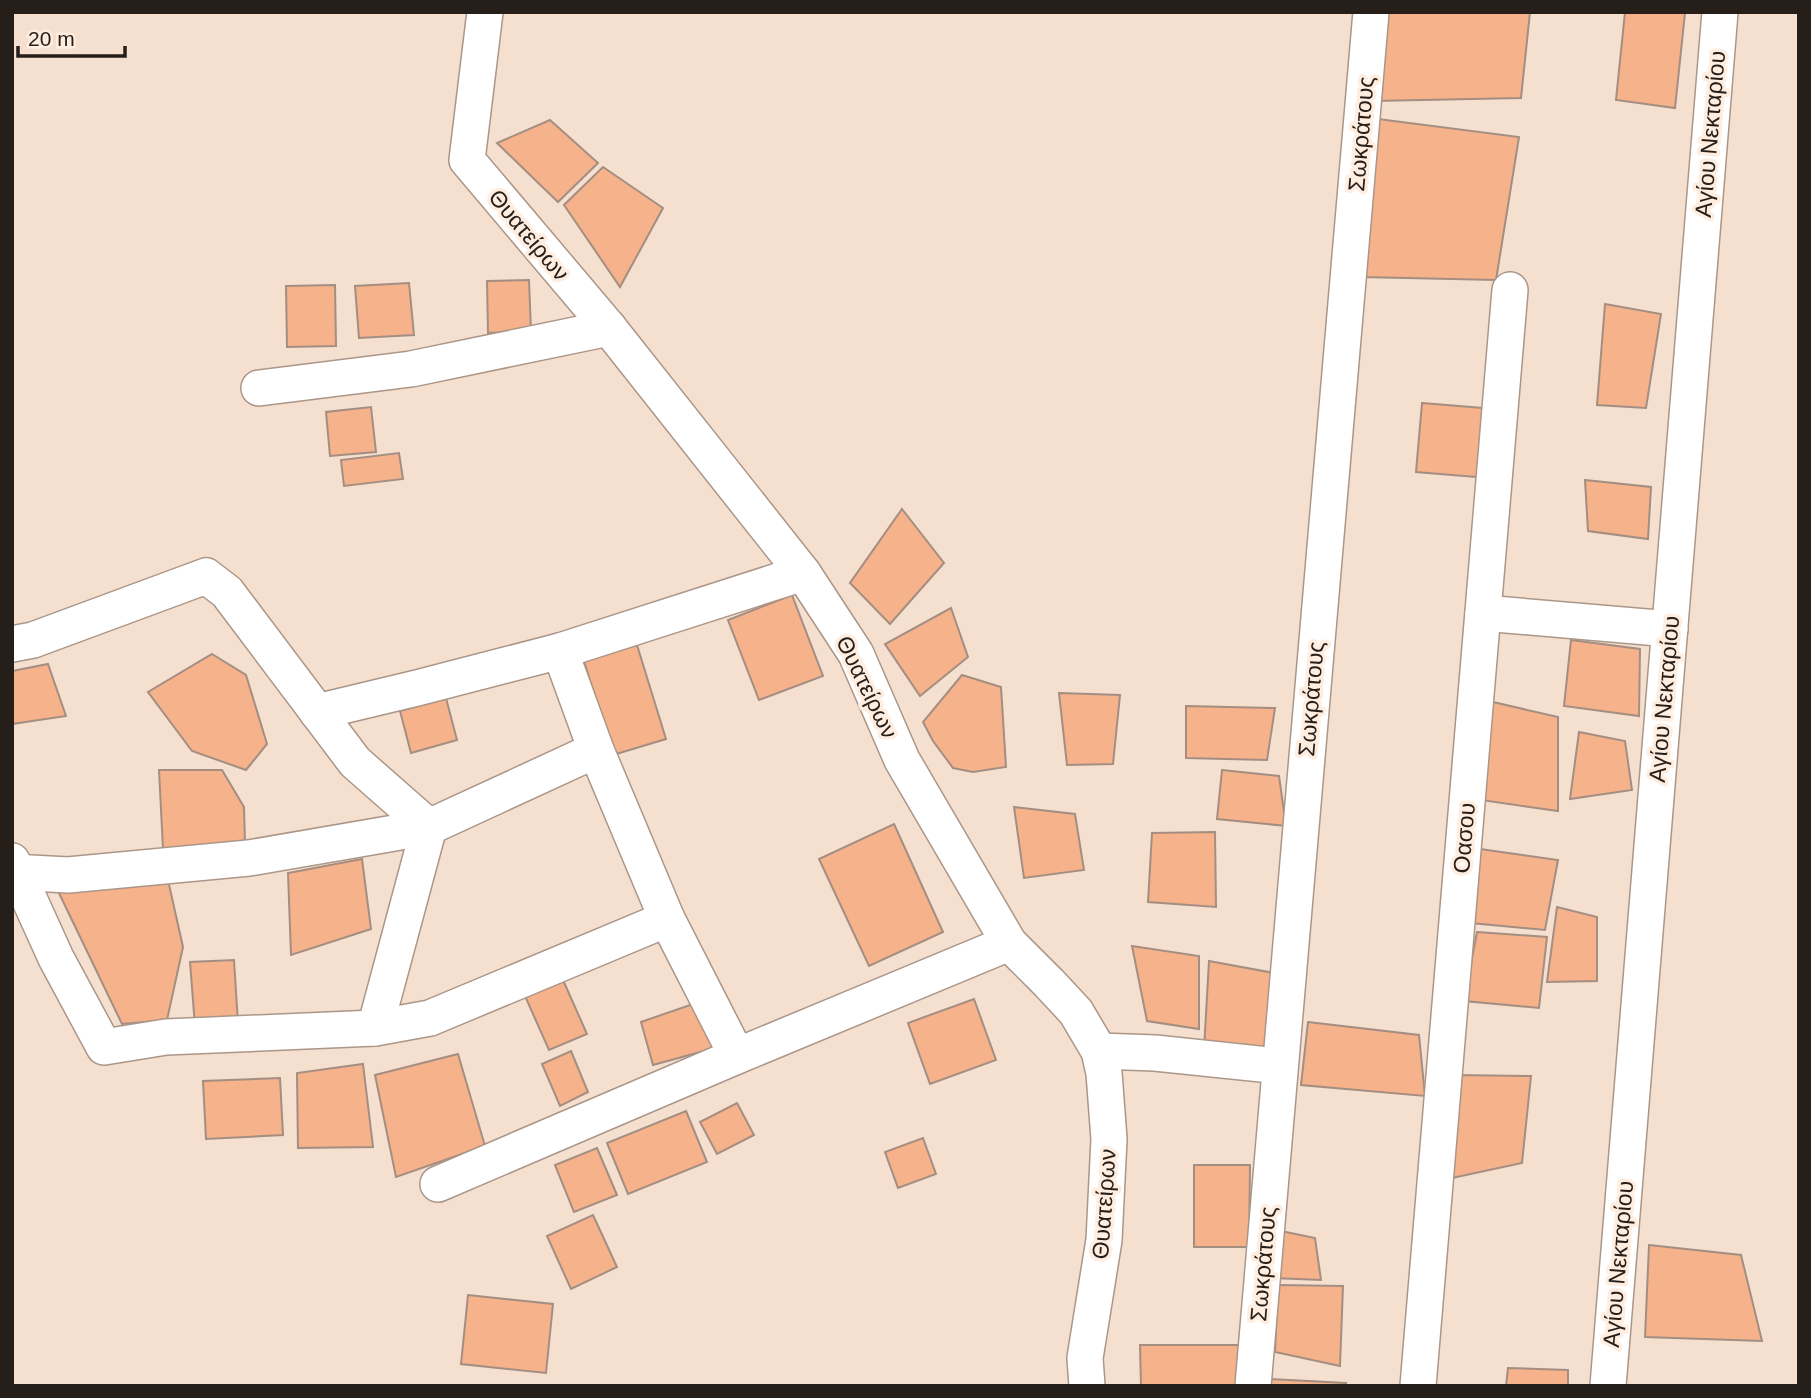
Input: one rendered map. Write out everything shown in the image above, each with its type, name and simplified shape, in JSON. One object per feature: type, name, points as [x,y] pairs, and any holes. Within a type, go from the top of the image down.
[{"type":"street","name":"Θυατείρων","points":[[485,12],[467,160],[609,328],[803,573],[856,654],[901,760],[1009,943],[1076,1012],[1099,1051],[1104,1073],[1109,1139],[1104,1240],[1085,1358],[1087,1386]]},
{"type":"street","name":"Σωκράτους","points":[[1252,1386],[1371,12]]},
{"type":"street","name":"Αγίου Νεκταρίου","points":[[1608,1386],[1720,12]]},
{"type":"street","name":"Οασου","points":[[1418,1386],[1510,290]]},
{"type":"street","points":[[259,388],[411,369],[609,328]]},
{"type":"street","points":[[317,712],[560,651],[803,573]]},
{"type":"street","points":[[12,644],[33,640],[206,576],[228,592],[355,762],[429,827]]},
{"type":"street","points":[[1483,613],[1670,629]]},
{"type":"street","points":[[560,651],[596,750],[667,919],[737,1056]]},
{"type":"street","points":[[14,868],[68,875],[248,858],[429,827],[596,750]]},
{"type":"street","points":[[375,1028],[429,827]]},
{"type":"street","points":[[14,868],[56,958],[104,1047],[166,1037],[375,1028],[430,1018],[667,919]]},
{"type":"street","points":[[438,1184],[1009,943]]},
{"type":"street","points":[[1099,1051],[1155,1053],[1279,1066]]},
{"type":"building","points":[[1380,12],[1530,12],[1521,98],[1373,101]]},
{"type":"building","points":[[1625,12],[1685,13],[1675,108],[1616,100]]},
{"type":"building","points":[[1378,119],[1519,137],[1496,280],[1361,277]]},
{"type":"building","points":[[550,120],[598,163],[558,202],[497,143]]},
{"type":"building","points":[[603,167],[663,208],[620,287],[564,205]]},
{"type":"building","points":[[529,280],[531,331],[488,333],[487,281]]},
{"type":"building","points":[[409,283],[414,335],[359,338],[355,286]]},
{"type":"building","points":[[335,285],[336,346],[287,347],[286,286]]},
{"type":"building","points":[[1605,304],[1661,314],[1646,408],[1597,405]]},
{"type":"building","points":[[1422,403],[1495,409],[1488,478],[1416,472]]},
{"type":"building","points":[[371,407],[376,452],[330,456],[326,412]]},
{"type":"building","points":[[399,453],[403,479],[344,486],[341,460]]},
{"type":"building","points":[[1585,480],[1651,487],[1648,539],[1588,531]]},
{"type":"building","points":[[902,509],[944,563],[890,624],[850,583]]},
{"type":"building","points":[[792,595],[823,676],[759,700],[728,620]]},
{"type":"building","points":[[951,608],[968,657],[920,696],[885,644]]},
{"type":"building","points":[[1571,640],[1640,649],[1639,716],[1564,706]]},
{"type":"building","points":[[637,645],[666,739],[613,755],[584,661]]},
{"type":"building","points":[[212,654],[246,675],[267,744],[246,770],[192,751],[148,692]]},
{"type":"building","points":[[48,664],[66,716],[12,724],[12,671]]},
{"type":"building","points":[[962,675],[1001,687],[1006,767],[973,772],[953,768],[923,722]]},
{"type":"building","points":[[1059,693],[1120,695],[1113,764],[1067,765]]},
{"type":"building","points":[[446,698],[457,740],[411,753],[400,711]]},
{"type":"building","points":[[1493,702],[1558,717],[1558,811],[1481,800]]},
{"type":"building","points":[[1186,706],[1275,708],[1267,760],[1186,758]]},
{"type":"building","points":[[1579,732],[1625,741],[1632,790],[1570,799]]},
{"type":"building","points":[[159,770],[222,770],[244,807],[245,843],[163,849]]},
{"type":"building","points":[[1222,770],[1279,776],[1286,826],[1217,819]]},
{"type":"building","points":[[1014,807],[1075,814],[1084,870],[1024,878]]},
{"type":"building","points":[[894,824],[943,932],[869,966],[819,859]]},
{"type":"building","points":[[1215,832],[1216,907],[1148,902],[1152,833]]},
{"type":"building","points":[[1473,848],[1558,860],[1545,930],[1471,923]]},
{"type":"building","points":[[362,859],[371,929],[291,955],[288,873]]},
{"type":"building","points":[[168,880],[183,947],[167,1020],[122,1024],[58,891]]},
{"type":"building","points":[[1557,907],[1597,917],[1597,981],[1547,982]]},
{"type":"building","points":[[1477,932],[1547,937],[1539,1008],[1464,1001]]},
{"type":"building","points":[[1132,946],[1199,956],[1199,1029],[1147,1021]]},
{"type":"building","points":[[234,960],[238,1023],[195,1026],[190,962]]},
{"type":"building","points":[[1209,961],[1274,973],[1270,1049],[1204,1049]]},
{"type":"building","points":[[563,980],[587,1034],[549,1050],[525,996]]},
{"type":"building","points":[[974,999],[996,1060],[930,1084],[908,1023]]},
{"type":"building","points":[[693,1004],[715,1048],[653,1065],[641,1022]]},
{"type":"building","points":[[1308,1022],[1419,1035],[1425,1096],[1301,1085]]},
{"type":"building","points":[[571,1051],[588,1092],[560,1106],[542,1064]]},
{"type":"building","points":[[458,1054],[485,1146],[396,1177],[375,1075]]},
{"type":"building","points":[[363,1064],[373,1147],[298,1148],[297,1073]]},
{"type":"building","points":[[1456,1075],[1531,1076],[1522,1163],[1452,1178]]},
{"type":"building","points":[[280,1078],[283,1135],[206,1139],[203,1081]]},
{"type":"building","points":[[737,1103],[754,1135],[717,1154],[700,1122]]},
{"type":"building","points":[[686,1111],[707,1162],[628,1194],[607,1143]]},
{"type":"building","points":[[923,1138],[936,1174],[898,1188],[885,1152]]},
{"type":"building","points":[[597,1148],[617,1195],[574,1212],[555,1165]]},
{"type":"building","points":[[1194,1165],[1250,1165],[1249,1247],[1194,1247]]},
{"type":"building","points":[[593,1215],[617,1267],[571,1289],[547,1236]]},
{"type":"building","points":[[1281,1231],[1315,1238],[1321,1280],[1272,1278]]},
{"type":"building","points":[[1649,1245],[1741,1255],[1762,1341],[1645,1337]]},
{"type":"building","points":[[1278,1285],[1343,1286],[1340,1366],[1275,1352]]},
{"type":"building","points":[[468,1295],[553,1304],[546,1373],[461,1364]]},
{"type":"building","points":[[1140,1345],[1240,1345],[1240,1386],[1141,1386]]},
{"type":"building","points":[[1508,1368],[1568,1370],[1568,1386],[1506,1386]]},
{"type":"building","points":[[1270,1379],[1346,1383],[1346,1386],[1270,1386]]}]
